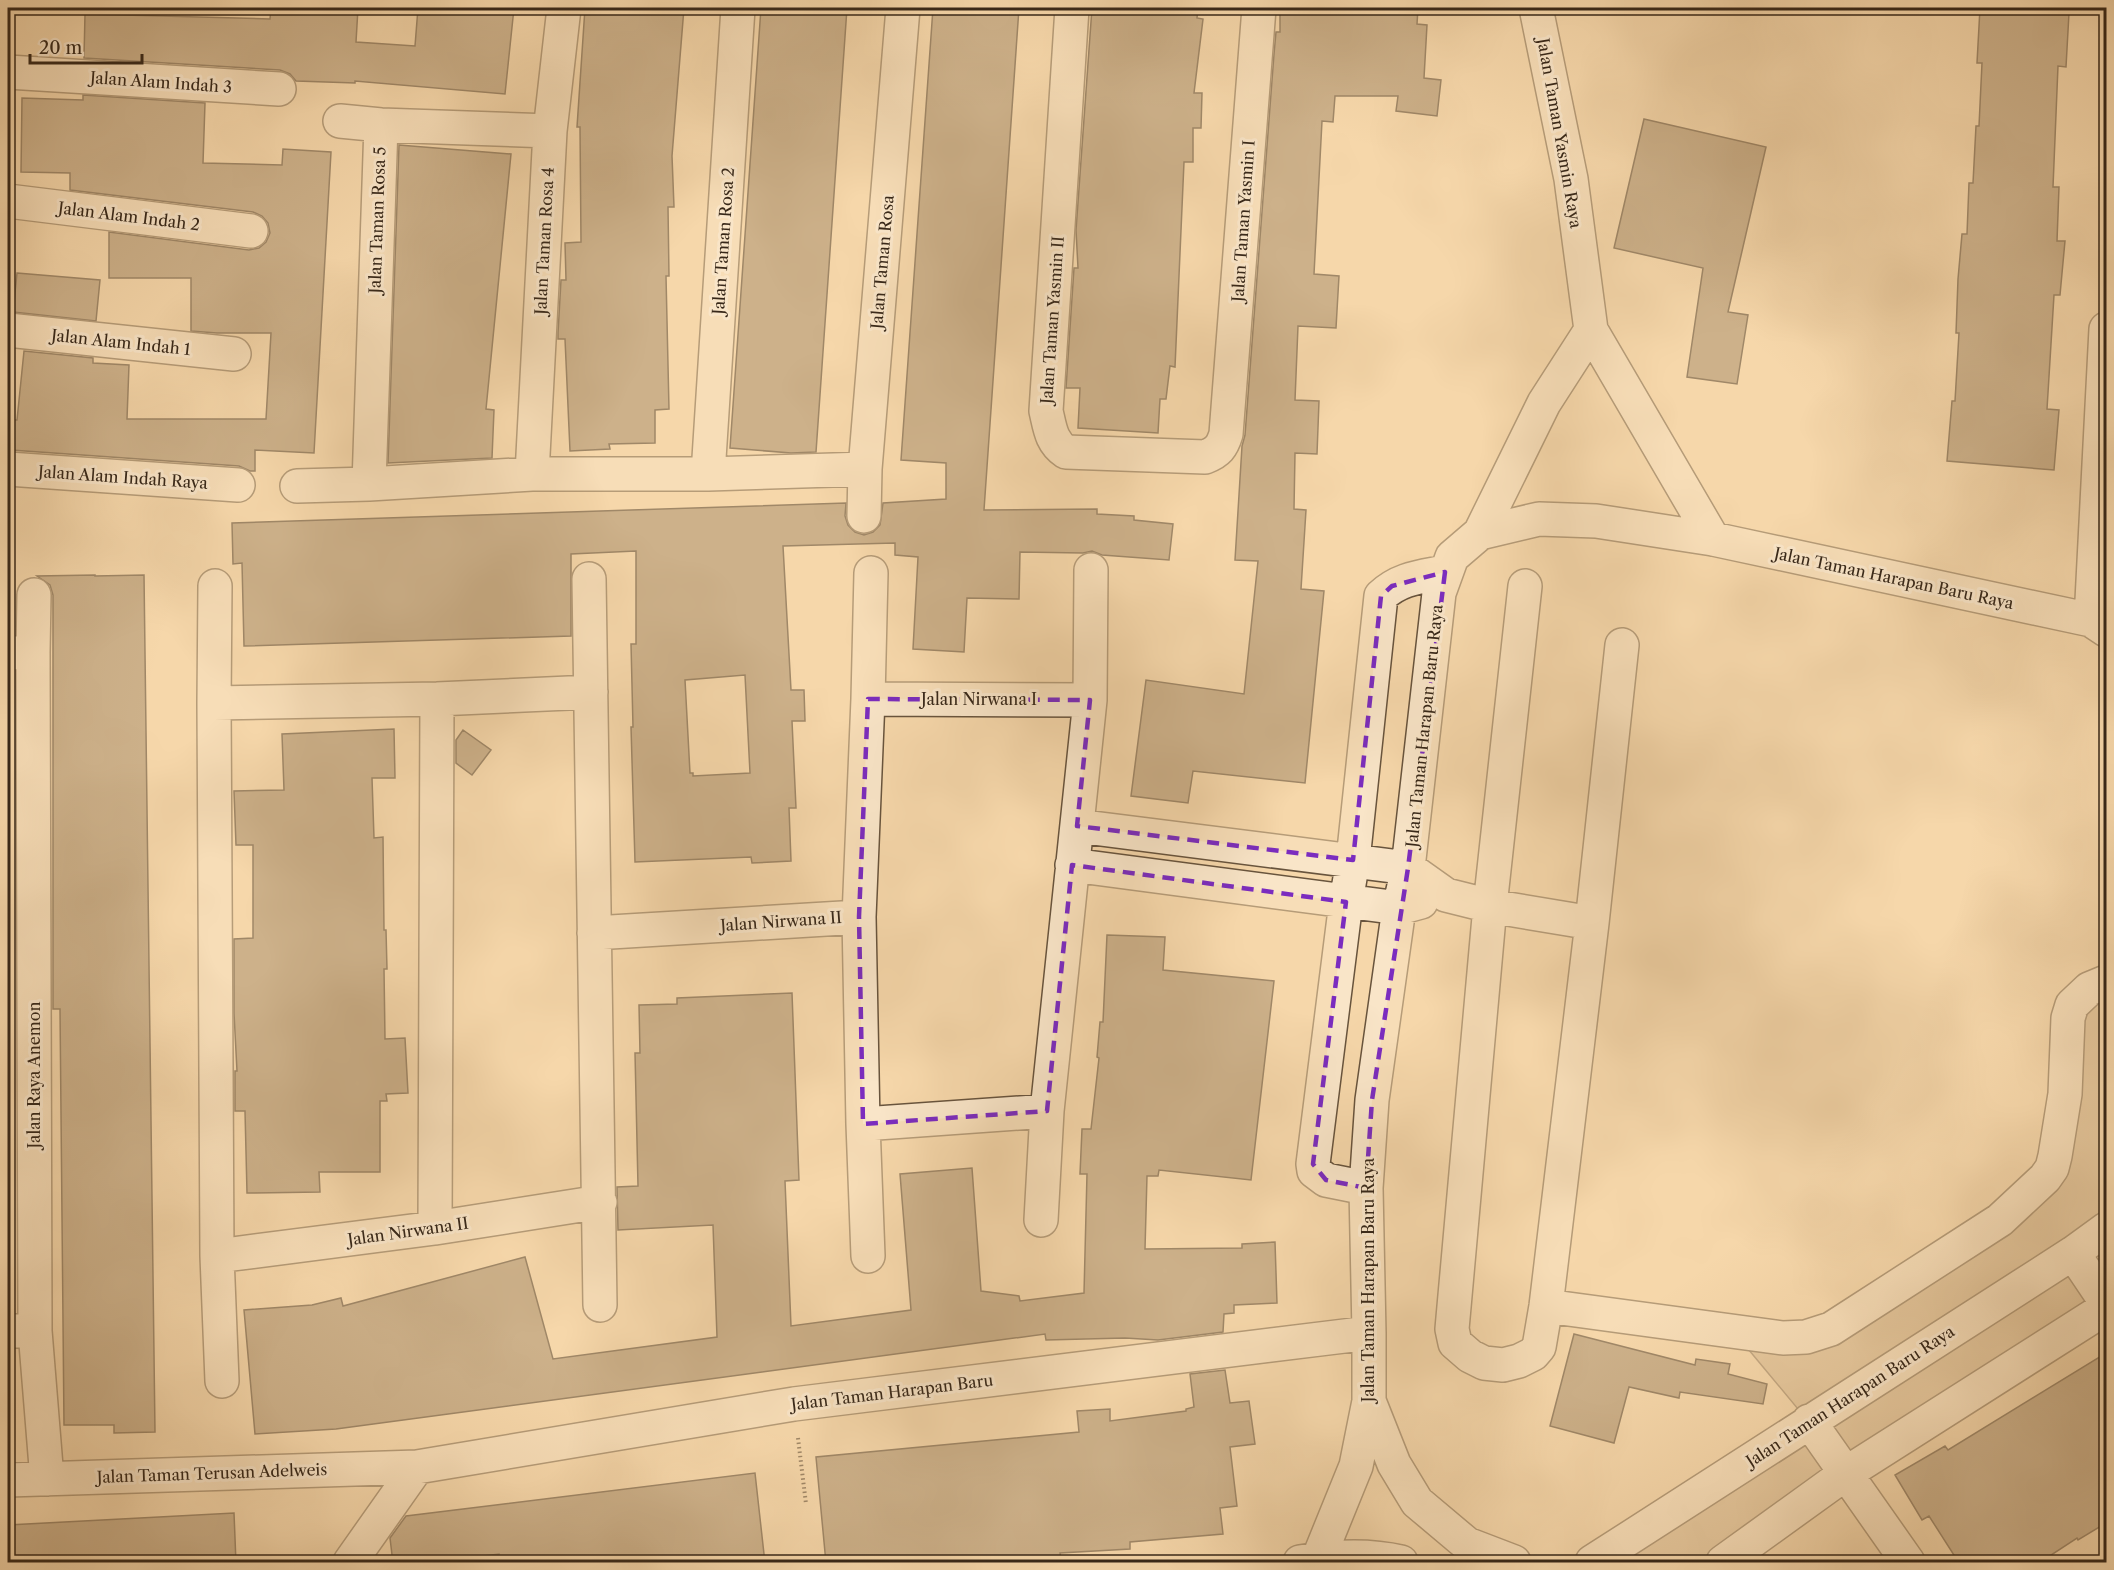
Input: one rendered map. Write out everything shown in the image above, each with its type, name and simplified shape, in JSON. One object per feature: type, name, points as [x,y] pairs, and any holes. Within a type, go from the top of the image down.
[{"type":"street","name":"Jalan Taman Rosa 4","points":[[532,474],[550,131],[564,8]]},
{"type":"street","name":"Jalan Taman Rosa 2","points":[[708,474],[738,8]]},
{"type":"street","name":"Jalan Taman Rosa","points":[[864,516],[865,470],[903,8]]},
{"type":"street","name":"Jalan Taman Yasmin II","points":[[1072,8],[1046,411],[1050,432],[1055,444],[1066,452],[1205,457],[1217,453],[1226,434]]},
{"type":"street","name":"Jalan Taman Yasmin I","points":[[1226,434],[1259,8]]},
{"type":"street","name":"Jalan Taman Yasmin Raya","points":[[1536,8],[1572,179],[1591,330],[1713,539]]},
{"type":"street","name":"Jalan Alam Indah 3","points":[[8,72],[279,90]]},
{"type":"street","points":[[340,121],[381,125]]},
{"type":"street","name":"Jalan Taman Rosa 5","points":[[369,484],[381,125],[550,131]]},
{"type":"street","name":"Jalan Alam Indah 2","points":[[8,201],[251,231]]},
{"type":"street","points":[[2099,625],[2106,329]]},
{"type":"street","name":"Jalan Alam Indah 1","points":[[8,330],[234,354]]},
{"type":"street","points":[[1480,533],[1544,403],[1591,330]]},
{"type":"street","name":"Jalan Alam Indah Raya","points":[[8,469],[238,485]]},
{"type":"street","points":[[297,486],[532,474],[708,474],[865,470]]},
{"type":"street","name":"Jalan Taman Harapan Baru Raya","points":[[1312,1561],[1356,1466],[1369,1401],[1366,1188],[1372,1100],[1399,908],[1408,868],[1439,593],[1452,557],[1480,533],[1539,519],[1596,521],[1713,539],[2099,625]]},
{"type":"street","points":[[1041,1220],[1047,1111],[1090,700],[1091,570]]},
{"type":"street","points":[[1366,1188],[1326,1180],[1314,1171],[1313,1164],[1353,860],[1381,596],[1392,586],[1408,580],[1445,572]]},
{"type":"street","points":[[868,1256],[859,916],[871,573]]},
{"type":"street","points":[[589,579],[600,1305]]},
{"type":"street","points":[[215,586],[217,1256],[222,1381]]},
{"type":"street","points":[[1525,586],[1490,906],[1452,1329],[1455,1343],[1470,1356],[1484,1363],[1503,1365],[1533,1354],[1539,1347],[1546,1306],[1592,923],[1622,645]]},
{"type":"street","name":"Jalan Raya Anemon","points":[[33,595],[24,658],[20,814],[21,1331],[47,1479]]},
{"type":"street","points":[[214,703],[438,699],[591,692]]},
{"type":"street","points":[[435,1228],[438,699]]},
{"type":"street","name":"Jalan Nirwana I","points":[[868,699],[1090,700]]},
{"type":"street","points":[[1077,826],[1408,868],[1446,895],[1490,906],[1592,923]]},
{"type":"street","points":[[1072,866],[1399,908],[1446,895]]},
{"type":"street","name":"Jalan Nirwana II","points":[[594,933],[859,916]]},
{"type":"street","points":[[1546,1306],[1783,1338],[1806,1337],[1831,1329],[2000,1220],[2045,1178],[2052,1168],[2057,1146],[2065,1094],[2068,1018],[2072,1005],[2089,988],[2106,982]]},
{"type":"street","points":[[863,1125],[1047,1111]]},
{"type":"street","name":"Jalan Nirwana II","points":[[217,1256],[435,1228],[600,1202]]},
{"type":"street","name":"Jalan Taman Harapan Baru Raya","points":[[1592,1563],[1809,1421],[2073,1253],[2106,1229]]},
{"type":"street","points":[[2073,1253],[2106,1302]]},
{"type":"street","points":[[1723,1563],[1845,1474],[2106,1308]]},
{"type":"street","name":"Jalan Taman Harapan Baru","points":[[417,1467],[794,1404],[1369,1333]]},
{"type":"street","points":[[1369,1401],[1394,1464],[1417,1502],[1467,1544],[1514,1563]]},
{"type":"street","points":[[1809,1421],[1908,1563]]},
{"type":"street","points":[[350,1563],[417,1467]]},
{"type":"street","name":"Jalan Taman Terusan Adelweis","points":[[8,1480],[417,1467]]},
{"type":"street","points":[[1312,1561],[1371,1557],[1401,1563]]},
{"type":"path","points":[[794,1404],[806,1504]]},
{"type":"highlighted area","points":[[1445,572],[1408,868],[1372,1100],[1366,1188],[1326,1180],[1313,1164],[1346,902],[1072,865],[1047,1111],[863,1124],[859,917],[868,699],[1090,700],[1077,826],[1353,860],[1381,596],[1392,586]]},
{"type":"shaded area","points":[[2106,982],[2106,1308],[1723,1562],[1592,1562],[1808,1421],[1734,1332],[1806,1337],[2045,1178],[2068,1018]]},
{"type":"building","points":[[271,8],[358,8],[356,42],[415,46],[418,8],[514,8],[505,94],[355,81],[355,83],[296,81],[290,74],[280,70],[84,58],[85,14],[270,19]]},
{"type":"building","points":[[585,8],[684,8],[672,156],[674,207],[668,207],[669,276],[666,276],[669,409],[655,410],[655,443],[609,444],[610,449],[570,451],[565,339],[558,339],[558,333],[561,280],[566,280],[565,243],[581,242],[580,127],[577,127]]},
{"type":"building","points":[[761,8],[847,8],[816,452],[791,453],[730,448]]},
{"type":"building","points":[[933,8],[1019,8],[984,510],[1097,509],[1097,514],[1134,516],[1134,520],[1173,524],[1169,560],[1102,555],[1092,551],[1083,553],[1020,552],[1019,599],[967,598],[964,652],[913,649],[918,557],[895,555],[895,543],[783,546],[791,690],[804,690],[805,721],[792,721],[796,808],[789,808],[791,861],[752,863],[751,857],[635,862],[631,644],[636,644],[636,551],[571,554],[571,636],[244,646],[242,563],[233,564],[232,523],[846,503],[845,516],[848,525],[855,532],[864,535],[873,532],[880,525],[883,503],[946,499],[946,463],[901,460]],"holes":[[[745,675],[750,773],[693,776],[693,773],[690,773],[685,680]]]},
{"type":"building","points":[[1092,8],[1198,8],[1197,18],[1203,19],[1194,93],[1202,93],[1201,128],[1193,128],[1193,162],[1184,162],[1175,367],[1170,366],[1166,399],[1160,399],[1158,433],[1078,428],[1080,388],[1066,388],[1074,268],[1078,268],[1076,230]]},
{"type":"building","points":[[1280,8],[1418,8],[1417,24],[1427,25],[1424,78],[1441,80],[1437,116],[1396,111],[1398,96],[1335,96],[1333,122],[1322,121],[1314,274],[1339,276],[1336,328],[1298,326],[1295,400],[1319,401],[1317,454],[1295,453],[1294,509],[1306,510],[1301,589],[1324,591],[1305,783],[1193,771],[1188,803],[1131,796],[1146,680],[1244,694],[1258,561],[1235,560],[1242,446],[1245,435],[1276,32],[1280,32]]},
{"type":"building","points":[[1980,8],[2063,8],[2063,12],[2069,13],[2066,67],[2058,66],[2053,187],[2059,187],[2057,241],[2065,241],[2060,295],[2054,295],[2047,409],[2059,410],[2054,470],[1947,461],[1952,401],[1955,401],[1959,333],[1956,333],[1958,279],[1962,234],[1967,234],[1969,183],[1973,183],[1976,126],[1979,126],[1982,63],[1977,63]]},
{"type":"building","points":[[83,95],[205,103],[203,163],[282,165],[283,149],[331,152],[314,453],[255,450],[255,471],[250,471],[239,466],[11,450],[13,420],[17,420],[24,351],[93,358],[93,363],[129,365],[127,419],[266,419],[271,333],[191,331],[191,278],[109,278],[109,232],[249,250],[259,248],[266,242],[270,233],[268,223],[262,216],[253,212],[70,190],[70,173],[21,172],[22,98],[83,100]]},
{"type":"building","points":[[1644,119],[1766,147],[1728,312],[1748,315],[1737,384],[1687,377],[1703,268],[1614,248]]},
{"type":"building","points":[[399,145],[511,154],[486,409],[494,410],[492,458],[388,463]]},
{"type":"building","points":[[17,273],[100,280],[96,321],[13,312]]},
{"type":"building","points":[[144,575],[155,1432],[114,1433],[114,1425],[64,1425],[60,1009],[53,1009],[53,595],[50,585],[37,576]]},
{"type":"building","points":[[14,673],[15,779],[8,779],[8,674]]},
{"type":"building","points":[[394,729],[395,778],[372,778],[374,838],[383,837],[384,930],[386,930],[387,969],[384,969],[385,1039],[405,1038],[408,1093],[386,1094],[387,1101],[380,1101],[380,1172],[319,1172],[320,1192],[247,1193],[245,1111],[235,1111],[235,1071],[237,1071],[234,939],[253,938],[253,845],[236,845],[234,791],[284,790],[282,734]]},
{"type":"building","points":[[463,730],[491,750],[472,775],[456,763],[456,740]]},
{"type":"building","points":[[1107,935],[1165,937],[1163,970],[1274,981],[1251,1180],[1159,1170],[1158,1176],[1147,1176],[1145,1249],[1242,1248],[1242,1244],[1275,1242],[1277,1303],[1234,1305],[1234,1313],[1224,1314],[1223,1332],[1158,1340],[1125,1338],[1046,1340],[1045,1334],[336,1429],[255,1434],[244,1310],[312,1305],[341,1298],[343,1306],[525,1257],[553,1359],[717,1337],[713,1225],[618,1230],[617,1187],[638,1186],[635,1053],[640,1053],[639,1005],[677,1004],[677,998],[792,993],[799,1180],[785,1181],[791,1326],[911,1310],[900,1174],[972,1168],[981,1291],[1019,1296],[1020,1301],[1084,1293],[1087,1174],[1080,1174],[1082,1129],[1091,1129],[1099,1058],[1097,1057],[1100,1022],[1103,1022]]},
{"type":"building","points":[[1574,1334],[1695,1365],[1696,1359],[1730,1364],[1728,1374],[1767,1384],[1763,1404],[1680,1392],[1679,1398],[1629,1387],[1614,1443],[1550,1426]]},
{"type":"building","points":[[2106,1353],[2106,1523],[2078,1540],[2077,1538],[2039,1563],[1959,1563],[1929,1516],[1922,1520],[1895,1475],[1945,1446],[1948,1450]]},
{"type":"building","points":[[1225,1370],[1230,1403],[1249,1401],[1255,1444],[1230,1447],[1237,1506],[1220,1508],[1223,1534],[1130,1542],[1130,1549],[1060,1553],[1061,1558],[1020,1563],[826,1563],[816,1457],[1079,1432],[1077,1411],[1110,1409],[1110,1421],[1186,1411],[1194,1407],[1190,1374]]},
{"type":"building","points":[[755,1473],[765,1563],[499,1563],[499,1554],[426,1563],[393,1563],[390,1538],[406,1516]]},
{"type":"building","points":[[234,1513],[236,1563],[73,1563],[73,1560],[8,1563],[8,1525]]}]
